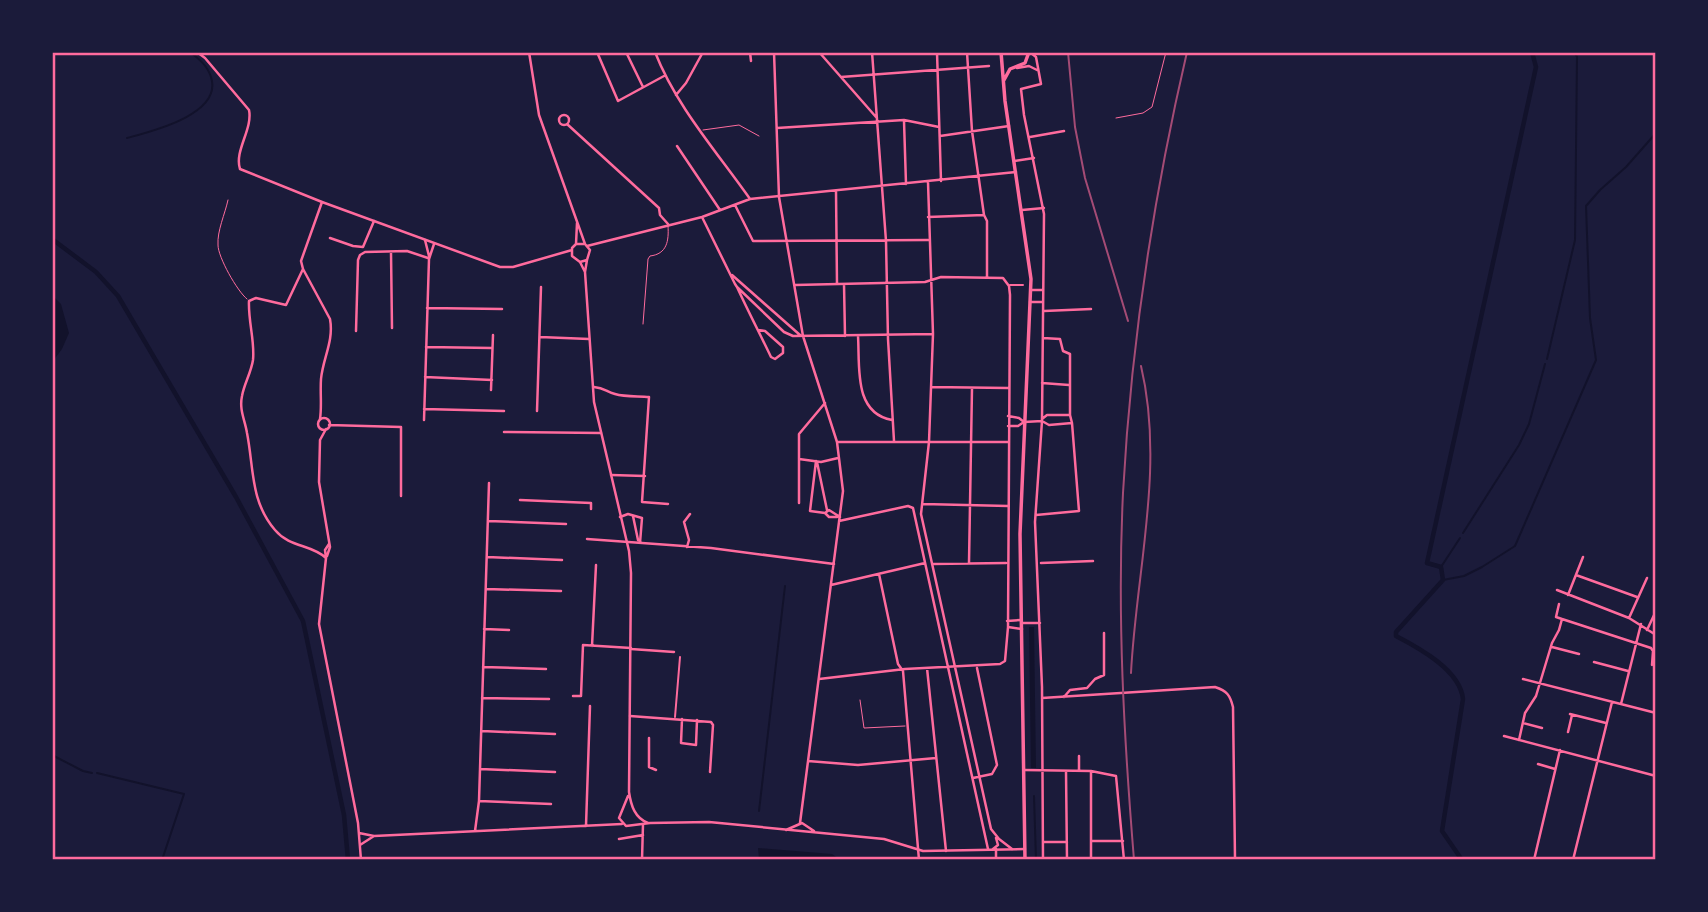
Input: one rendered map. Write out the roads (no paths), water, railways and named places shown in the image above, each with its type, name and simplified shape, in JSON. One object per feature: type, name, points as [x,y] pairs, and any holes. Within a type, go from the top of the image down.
[{"type":"main road","points":[[1003,82],[1006,73],[1026,63],[1029,52]]},
{"type":"main road","points":[[1001,55],[1005,64],[1015,68]]},
{"type":"main road","points":[[1001,55],[1031,290],[1020,534],[1025,859]]},
{"type":"street","points":[[197,52],[249,110],[250,118],[238,162],[240,169],[500,267],[513,267],[572,250]]},
{"type":"street","points":[[529,52],[538,115],[590,251]]},
{"type":"street","points":[[597,52],[618,101],[664,75]]},
{"type":"street","points":[[626,52],[643,87]]},
{"type":"street","points":[[656,52],[664,75],[676,95],[750,200]]},
{"type":"street","points":[[676,95],[703,52]]},
{"type":"street","points":[[750,52],[751,61]]},
{"type":"street","points":[[774,52],[779,197],[803,336],[837,442],[843,491],[801,824],[797,829],[801,832]]},
{"type":"street","points":[[819,52],[872,110],[877,120]]},
{"type":"street","points":[[872,52],[887,241],[887,334],[894,441]]},
{"type":"street","points":[[937,52],[941,181]]},
{"type":"street","points":[[967,52],[972,131],[987,221],[987,277]]},
{"type":"street","points":[[1029,52],[1036,57],[1041,84],[1021,89],[1040,208],[1044,310],[1042,421],[1036,515],[1042,698],[1043,859]]},
{"type":"street","points":[[841,77],[989,66]]},
{"type":"street","points":[[1015,68],[1030,66],[1039,72]]},
{"type":"street","points":[[778,128],[877,120],[904,120],[939,127]]},
{"type":"street","points":[[904,120],[906,184]]},
{"type":"street","points":[[567,124],[659,208],[658,226]]},
{"type":"street","points":[[940,136],[1009,126]]},
{"type":"street","points":[[1030,137],[1064,131]]},
{"type":"street","points":[[677,146],[720,210]]},
{"type":"street","points":[[1014,162],[1033,158]]},
{"type":"street","points":[[576,244],[598,245],[658,226],[702,217],[750,200],[1016,172]]},
{"type":"street","points":[[928,182],[933,334],[929,442],[922,506],[932,564],[979,777],[991,829],[998,844],[992,849]]},
{"type":"street","points":[[836,191],[837,285]]},
{"type":"street","points":[[322,202],[302,257],[303,269],[332,327],[332,337],[321,377],[318,426],[326,429]]},
{"type":"street","points":[[735,205],[753,241],[928,240]]},
{"type":"street","points":[[1022,210],[1040,208]]},
{"type":"street","points":[[660,215],[668,224]]},
{"type":"street","points":[[928,217],[984,215]]},
{"type":"street","points":[[572,257],[576,244],[576,216]]},
{"type":"street","points":[[702,217],[729,272],[737,288],[758,330],[772,358],[775,359],[783,353],[783,347],[765,331],[758,330]]},
{"type":"street","points":[[330,238],[363,247],[374,221]]},
{"type":"street","points":[[424,420],[429,257],[425,240]]},
{"type":"street","points":[[429,257],[434,244]]},
{"type":"street","points":[[598,245],[590,251],[585,272],[593,387],[629,551],[629,792],[637,816],[648,823]]},
{"type":"street","points":[[356,331],[360,255],[365,252],[412,252],[429,257]]},
{"type":"street","points":[[391,252],[392,328]]},
{"type":"street","points":[[562,254],[580,262],[585,272]]},
{"type":"street","points":[[580,262],[587,260]]},
{"type":"street","points":[[303,269],[286,305],[256,298],[249,301],[253,358],[242,397],[241,411],[247,433],[251,479],[265,516],[286,541],[326,558]]},
{"type":"street","points":[[729,272],[796,333],[803,336]]},
{"type":"street","points":[[795,285],[987,277],[1003,278],[1009,286],[1010,295],[1008,627],[1005,661],[1000,664],[819,679]]},
{"type":"street","points":[[844,284],[845,336]]},
{"type":"street","points":[[1009,286],[1023,285]]},
{"type":"street","points":[[537,411],[541,287]]},
{"type":"street","points":[[737,288],[784,332],[793,336],[933,334]]},
{"type":"street","points":[[1031,290],[1043,290]]},
{"type":"street","points":[[1030,302],[1043,302]]},
{"type":"street","points":[[427,308],[502,309]]},
{"type":"street","points":[[1044,310],[1091,309]]},
{"type":"street","points":[[491,390],[493,335]]},
{"type":"street","points":[[858,335],[864,400],[877,416],[892,419]]},
{"type":"street","points":[[540,337],[589,339]]},
{"type":"street","points":[[1036,515],[1079,511],[1070,415],[1070,354],[1063,351],[1060,339],[1043,338]]},
{"type":"street","points":[[426,347],[492,348]]},
{"type":"street","points":[[425,377],[492,380]]},
{"type":"street","points":[[1042,383],[1069,385]]},
{"type":"street","points":[[593,387],[606,388],[612,394],[649,397],[642,502],[668,504]]},
{"type":"street","points":[[930,387],[1008,388]]},
{"type":"street","points":[[969,563],[972,388]]},
{"type":"street","points":[[799,503],[800,434],[825,403]]},
{"type":"street","points":[[424,409],[503,411]]},
{"type":"street","points":[[1042,421],[1047,415],[1070,415]]},
{"type":"street","points":[[1008,416],[1024,422]]},
{"type":"street","points":[[320,419],[328,419],[330,425]]},
{"type":"street","points":[[1009,426],[1042,421],[1049,425],[1072,423]]},
{"type":"street","points":[[361,859],[359,833],[321,634],[325,550],[328,544],[320,482],[320,440],[326,429],[330,425],[401,427],[401,496]]},
{"type":"street","points":[[504,432],[601,433]]},
{"type":"street","points":[[837,442],[1009,442]]},
{"type":"street","points":[[800,459],[817,461],[839,458]]},
{"type":"street","points":[[817,461],[826,511]]},
{"type":"street","points":[[817,461],[810,511],[826,511],[839,519],[908,506],[1008,506]]},
{"type":"street","points":[[611,475],[645,476]]},
{"type":"street","points":[[475,831],[479,801],[489,482]]},
{"type":"street","points":[[520,500],[591,503],[590,509]]},
{"type":"street","points":[[913,508],[973,778],[996,859]]},
{"type":"street","points":[[687,547],[689,540],[684,522],[690,514]]},
{"type":"street","points":[[620,517],[633,515],[642,518],[640,543]]},
{"type":"street","points":[[633,515],[640,543]]},
{"type":"street","points":[[488,521],[566,524]]},
{"type":"street","points":[[587,539],[687,547],[834,564]]},
{"type":"street","points":[[487,557],[562,560]]},
{"type":"street","points":[[1567,595],[1583,557]]},
{"type":"street","points":[[1041,564],[1093,561]]},
{"type":"street","points":[[831,585],[925,563]]},
{"type":"street","points":[[932,564],[1007,563]]},
{"type":"street","points":[[593,646],[596,565]]},
{"type":"street","points":[[879,573],[896,658],[903,671],[919,859]]},
{"type":"street","points":[[1576,575],[1637,597]]},
{"type":"street","points":[[1629,618],[1647,578]]},
{"type":"street","points":[[486,589],[561,591]]},
{"type":"street","points":[[1557,590],[1629,618],[1656,635]]},
{"type":"street","points":[[1559,604],[1556,617],[1653,651],[1652,665]]},
{"type":"street","points":[[1647,630],[1656,611]]},
{"type":"street","points":[[1519,740],[1526,711],[1535,696],[1562,619]]},
{"type":"street","points":[[1007,621],[1039,623]]},
{"type":"street","points":[[1621,704],[1641,625]]},
{"type":"street","points":[[1008,627],[1022,629]]},
{"type":"street","points":[[484,629],[509,630]]},
{"type":"street","points":[[1064,697],[1070,690],[1087,688],[1095,678],[1104,675],[1104,633]]},
{"type":"street","points":[[573,696],[581,696],[583,645],[674,652]]},
{"type":"street","points":[[1551,647],[1579,654]]},
{"type":"street","points":[[675,718],[680,657]]},
{"type":"street","points":[[1594,662],[1629,671]]},
{"type":"street","points":[[973,778],[992,774],[997,765],[976,666]]},
{"type":"street","points":[[483,667],[546,669]]},
{"type":"street","points":[[927,668],[946,851]]},
{"type":"street","points":[[1523,679],[1656,713]]},
{"type":"street","points":[[1042,698],[1215,687],[1223,690],[1230,696],[1233,707],[1235,858]]},
{"type":"street","points":[[482,698],[549,699]]},
{"type":"street","points":[[1573,859],[1612,702]]},
{"type":"street","points":[[586,826],[590,706]]},
{"type":"street","points":[[1568,732],[1571,714],[1606,723]]},
{"type":"street","points":[[630,716],[711,722],[710,772]]},
{"type":"street","points":[[682,719],[681,743],[696,745],[697,720]]},
{"type":"street","points":[[1523,723],[1542,728]]},
{"type":"street","points":[[481,731],[555,734]]},
{"type":"street","points":[[1504,736],[1656,776]]},
{"type":"street","points":[[649,738],[649,766],[656,770]]},
{"type":"street","points":[[1534,859],[1560,750]]},
{"type":"street","points":[[1079,756],[1079,771]]},
{"type":"street","points":[[808,761],[865,765],[936,758]]},
{"type":"street","points":[[1538,764],[1555,769]]},
{"type":"street","points":[[480,769],[555,772]]},
{"type":"street","points":[[1024,770],[1091,771],[1116,776],[1124,859]]},
{"type":"street","points":[[1066,771],[1068,859]]},
{"type":"street","points":[[1091,771],[1091,859]]},
{"type":"street","points":[[607,825],[619,818],[629,792]]},
{"type":"street","points":[[479,801],[551,804]]},
{"type":"street","points":[[624,810],[633,809]]},
{"type":"street","points":[[634,824],[637,816]]},
{"type":"street","points":[[619,818],[622,824]]},
{"type":"street","points":[[477,822],[484,831]]},
{"type":"street","points":[[359,833],[374,836],[709,822],[885,839],[918,850],[1025,849]]},
{"type":"street","points":[[642,859],[643,824]]},
{"type":"street","points":[[801,824],[805,829],[801,832]]},
{"type":"street","points":[[786,830],[801,824],[817,832]]},
{"type":"street","points":[[994,834],[1012,849]]},
{"type":"street","points":[[619,839],[644,835]]},
{"type":"street","points":[[360,845],[374,836]]},
{"type":"street","points":[[1091,841],[1123,841]]},
{"type":"street","points":[[1043,842],[1067,842]]},
{"type":"lane","points":[[1116,118],[1143,113],[1152,107],[1166,52]]},
{"type":"lane","points":[[701,130],[739,125],[759,136]]},
{"type":"lane","points":[[228,200],[217,242],[218,250],[224,258],[227,270],[249,301]]},
{"type":"lane","points":[[643,324],[648,259],[650,256],[659,256],[665,249],[668,224]]},
{"type":"lane","points":[[860,700],[864,728],[907,726]]},
{"type":"waterway","points":[[127,138],[183,119],[207,101],[212,90],[211,77],[200,60],[190,52]]},
{"type":"waterway","points":[[1462,860],[1442,831],[1463,699],[1460,688],[1447,669],[1396,636],[1396,632],[1443,580],[1441,567],[1427,563],[1536,67],[1532,52]]},
{"type":"waterway","points":[[1539,52],[1545,52]]},
{"type":"waterway","points":[[1547,359],[1575,240],[1577,57],[1570,52]]},
{"type":"waterway","points":[[1443,580],[1464,576],[1515,546],[1596,360],[1590,318],[1586,206],[1656,133]]},
{"type":"waterway","points":[[52,239],[96,272],[118,296],[236,497],[303,621],[344,815],[348,860]]},
{"type":"waterway","points":[[1463,533],[1519,445],[1529,424],[1545,364]]},
{"type":"waterway","points":[[1441,567],[1460,538]]},
{"type":"waterway","points":[[759,811],[785,586]]},
{"type":"waterway","points":[[52,755],[92,773]]},
{"type":"waterway","points":[[97,773],[184,794],[162,860]]},
{"type":"waterway","points":[[1034,796],[1036,860]]},
{"type":"railway","points":[[1068,52],[1075,127],[1085,178],[1128,321]]},
{"type":"railway","points":[[1134,860],[1121,631],[1123,493],[1145,271],[1187,52]]},
{"type":"railway","points":[[1131,673],[1150,481],[1148,404],[1141,366]]}]
